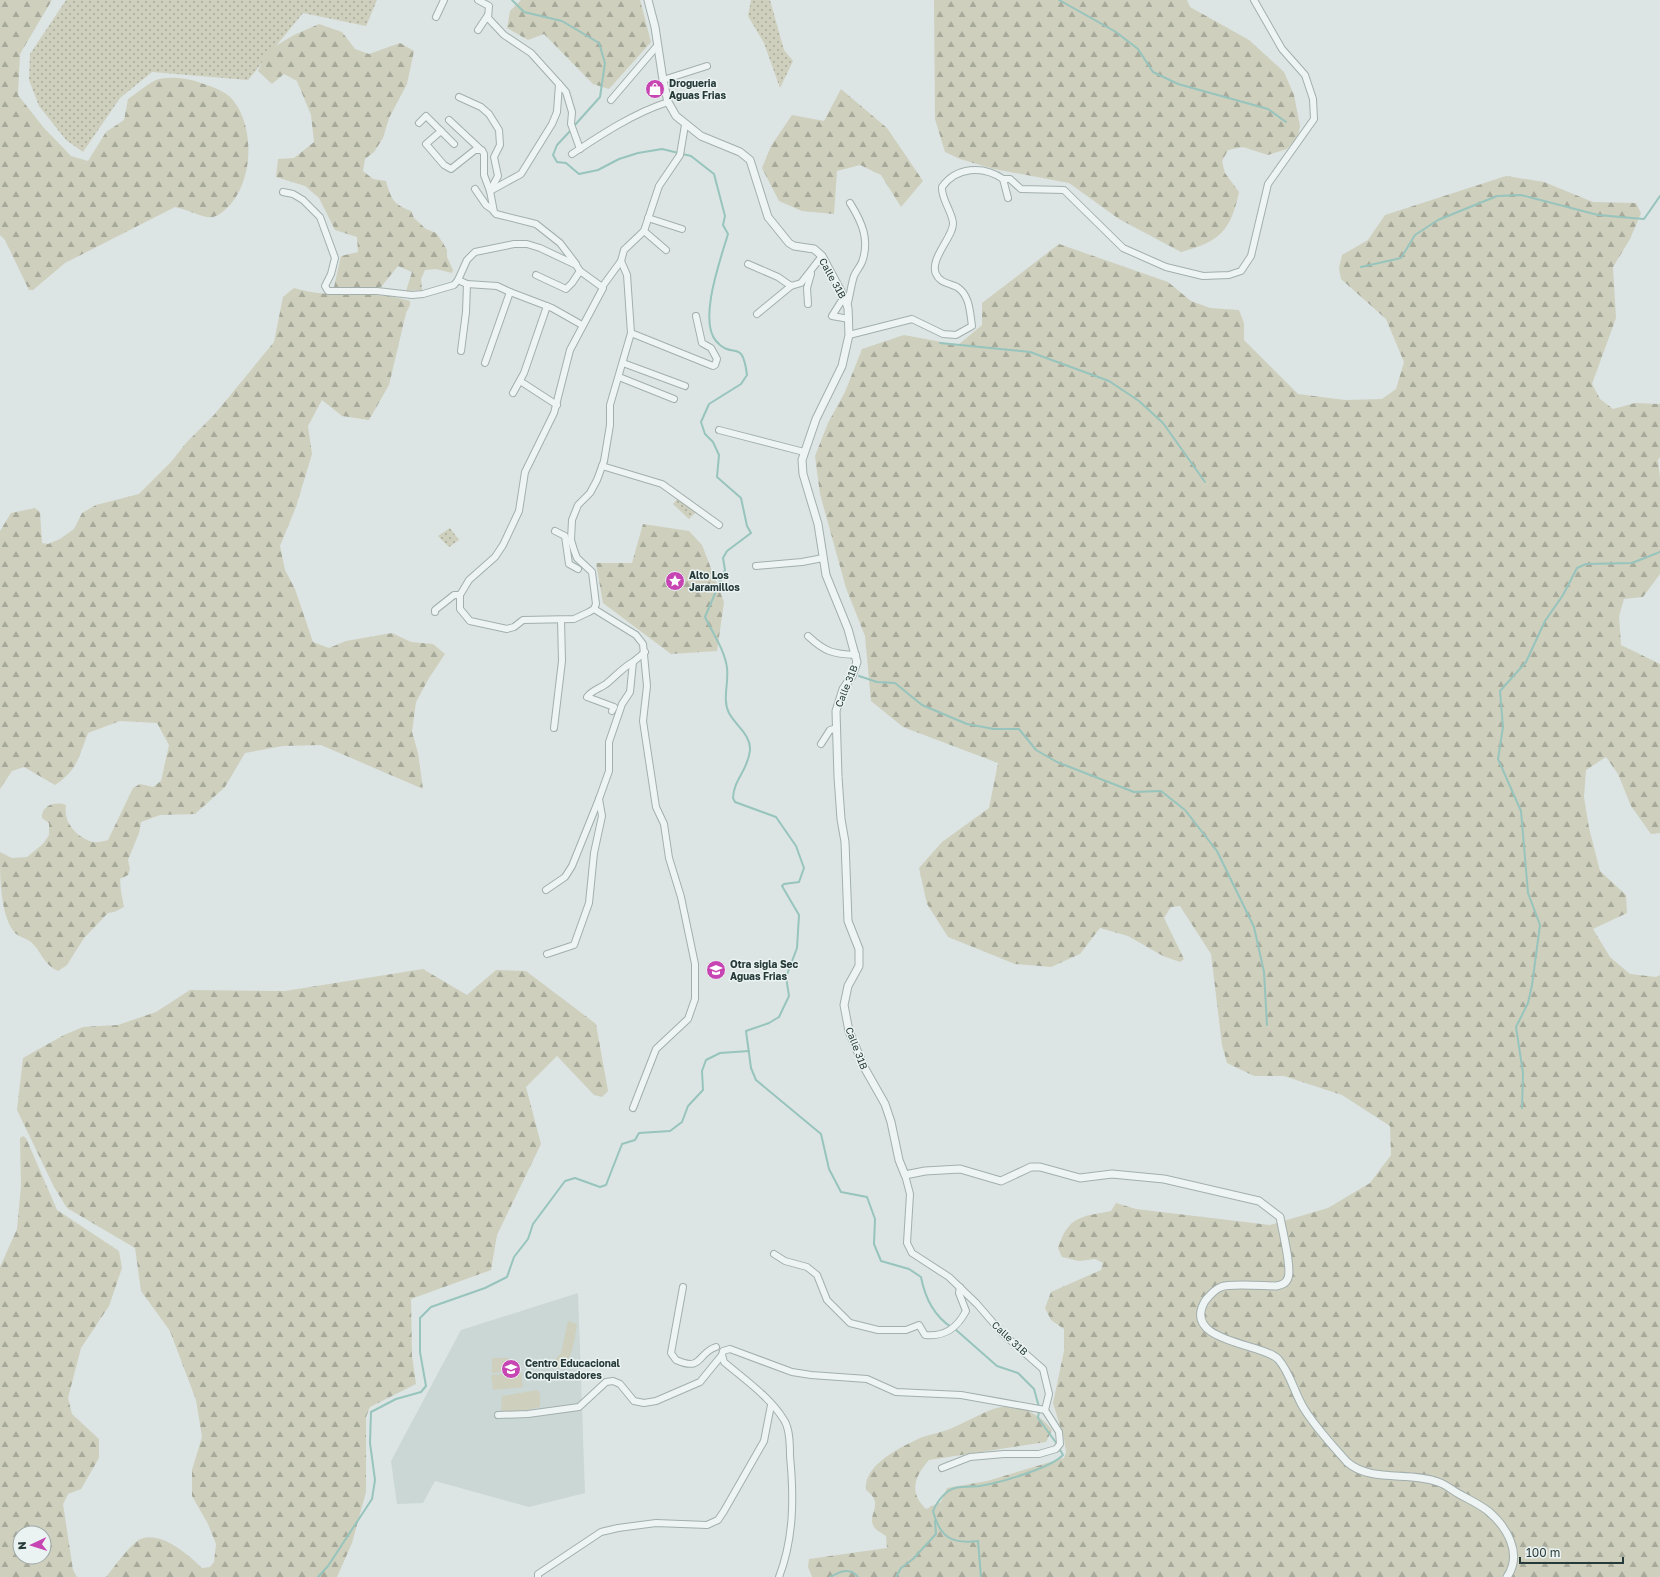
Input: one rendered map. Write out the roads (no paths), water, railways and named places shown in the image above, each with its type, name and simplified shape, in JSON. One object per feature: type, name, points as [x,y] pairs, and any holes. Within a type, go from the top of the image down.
[{"type":"street","points":[[436,17],[444,0]]},
{"type":"street","points":[[478,0],[489,6],[488,15],[478,30]]},
{"type":"street","name":"Calle 31B","points":[[648,0],[655,27],[657,46],[668,102],[676,116],[685,125],[701,136],[740,152],[750,160],[768,216],[784,238],[794,246],[814,249],[822,256],[844,297],[847,306],[849,335],[842,366],[816,419],[802,460],[804,474],[818,524],[823,558],[832,591],[848,629],[856,655],[856,662],[852,676],[843,689],[838,702],[837,728],[838,777],[841,819],[845,842],[848,921],[859,949],[859,966],[848,986],[844,1005],[849,1031],[864,1067],[885,1104],[891,1122],[899,1160],[910,1194],[907,1243],[910,1250],[920,1260],[940,1270],[960,1287],[1002,1333],[1043,1370],[1049,1394],[1041,1410]]},
{"type":"street","points":[[849,335],[912,319],[943,334],[956,335],[972,326],[970,306],[965,295],[958,288],[939,280],[935,269],[940,252],[951,231],[953,223],[941,191],[942,187],[947,179],[969,170],[977,169],[996,174],[1003,179],[1010,179],[1021,189],[1064,190],[1123,248],[1166,268],[1203,276],[1230,275],[1241,270],[1251,256],[1268,184],[1314,119],[1313,98],[1305,75],[1282,49],[1254,0]]},
{"type":"street","points":[[488,15],[504,35],[531,53],[566,92],[572,112],[571,124],[580,149]]},
{"type":"street","points":[[611,100],[657,46]]},
{"type":"street","points":[[663,80],[707,66]]},
{"type":"street","points":[[490,191],[522,174],[552,124],[557,112],[559,84]]},
{"type":"street","points":[[459,97],[481,107],[489,114],[499,130],[500,145],[494,157],[498,176],[490,191]]},
{"type":"street","points":[[572,154],[591,140],[646,111],[668,102]]},
{"type":"street","points":[[419,123],[426,116],[454,144]]},
{"type":"street","points":[[449,120],[482,150],[484,154],[484,175],[490,191],[493,210]]},
{"type":"street","points":[[621,261],[627,275],[631,333],[610,405],[610,424],[602,466],[590,493],[574,513],[571,529],[571,540],[577,558],[589,567],[593,576],[596,604],[594,609],[580,617],[561,620],[522,620],[514,627],[507,629],[473,622],[466,618],[460,609],[460,595],[470,580],[495,557],[503,545],[519,511],[525,472],[557,405],[568,357],[582,325],[602,288],[621,261],[624,250],[644,231],[659,186],[680,155],[685,125]]},
{"type":"street","points":[[420,148],[441,131]]},
{"type":"street","points":[[426,144],[444,166],[451,169],[474,150],[482,150]]},
{"type":"street","points":[[1003,179],[1008,198]]},
{"type":"street","points":[[475,189],[486,205],[496,214],[536,224],[560,243],[578,268]]},
{"type":"street","points":[[283,192],[293,194],[303,200],[320,217],[335,258],[331,274],[325,286],[328,292],[377,291],[423,294],[454,285],[458,280],[467,260],[475,252],[514,244],[527,244],[540,248],[578,268],[602,288]]},
{"type":"street","points":[[847,306],[854,275],[866,250],[865,233],[858,216],[850,204]]},
{"type":"street","points":[[648,218],[682,229]]},
{"type":"street","points":[[644,231],[666,250]]},
{"type":"street","points":[[757,314],[791,286],[802,283],[822,256]]},
{"type":"street","points":[[748,264],[778,277],[791,286]]},
{"type":"street","points":[[536,276],[566,289],[572,283],[578,268]]},
{"type":"street","points":[[808,304],[807,288],[811,272]]},
{"type":"street","points":[[458,280],[466,284],[497,286],[547,306],[582,325]]},
{"type":"street","points":[[461,351],[466,312],[466,284]]},
{"type":"street","points":[[486,363],[510,292]]},
{"type":"street","points":[[844,297],[832,316],[849,319]]},
{"type":"street","points":[[513,393],[520,381],[547,306]]},
{"type":"street","points":[[631,333],[713,366],[715,365],[717,359],[711,348],[702,343],[696,316]]},
{"type":"street","points":[[623,363],[685,386]]},
{"type":"street","points":[[619,376],[674,399]]},
{"type":"street","points":[[520,381],[557,405]]},
{"type":"street","points":[[719,430],[804,452]]},
{"type":"street","points":[[602,466],[662,484],[719,525]]},
{"type":"street","points":[[555,530],[566,536],[569,564],[578,569]]},
{"type":"street","points":[[756,566],[802,562],[823,558]]},
{"type":"street","points":[[435,612],[435,610],[454,595],[460,595]]},
{"type":"street","points":[[594,609],[641,639],[645,652],[647,695],[643,721],[656,807],[664,824],[667,851],[681,897],[695,964],[696,992],[688,1019],[656,1049],[633,1108]]},
{"type":"street","points":[[554,728],[562,661],[561,620]]},
{"type":"street","points":[[808,636],[822,649],[836,654],[856,655]]},
{"type":"street","points":[[612,711],[614,707],[587,696],[590,692],[604,685],[645,652]]},
{"type":"street","points":[[546,890],[561,880],[572,866],[599,799],[609,771],[609,742],[622,704],[630,692],[633,662]]},
{"type":"street","points":[[821,744],[830,730],[837,728]]},
{"type":"street","points":[[547,954],[574,945],[589,903],[594,853],[602,816],[599,799]]},
{"type":"street","points":[[905,1175],[925,1171],[960,1169],[1001,1181],[1031,1167],[1040,1167],[1080,1178],[1112,1174],[1164,1179],[1259,1201],[1280,1217],[1288,1266],[1288,1279],[1283,1285],[1276,1286],[1222,1287],[1210,1295],[1205,1302],[1201,1312],[1202,1320],[1205,1326],[1214,1334],[1276,1357],[1284,1366],[1305,1409],[1355,1470],[1363,1473],[1412,1476],[1438,1482],[1488,1511],[1509,1536],[1515,1560],[1507,1577]]},
{"type":"street","points":[[774,1254],[785,1261],[807,1267],[817,1275],[827,1300],[850,1323],[878,1330],[896,1330],[912,1328],[919,1325],[925,1335],[936,1336],[952,1329],[959,1322],[966,1310],[959,1293],[960,1287]]},
{"type":"street","points":[[683,1287],[671,1353],[676,1360],[692,1364],[700,1361],[707,1352],[716,1347]]},
{"type":"street","points":[[498,1415],[528,1414],[579,1407],[606,1382],[613,1381],[620,1384],[634,1401],[644,1403],[656,1402],[700,1382],[722,1355],[723,1351],[730,1350],[792,1372],[811,1375],[867,1379],[896,1392],[961,1395],[1041,1410],[1059,1432],[1058,1446],[1039,1454],[1004,1454],[970,1458],[942,1468]]},
{"type":"street","points":[[722,1355],[724,1362],[771,1404],[785,1421],[789,1442],[793,1493],[788,1544],[779,1577]]},
{"type":"street","points":[[538,1577],[538,1574],[600,1532],[656,1523],[707,1525],[718,1520],[764,1442],[771,1404]]},
{"type":"waterway","points":[[512,0],[524,12],[562,21],[599,43],[605,63],[600,97],[574,126]]},
{"type":"waterway","points":[[1059,0],[1116,32],[1138,49],[1153,72],[1178,84],[1268,109],[1286,122]]},
{"type":"waterway","points":[[571,130],[557,145],[553,155],[557,162],[566,163],[579,174],[598,170],[619,159],[638,153],[662,149],[691,156],[714,174],[725,216],[723,225],[728,234],[716,273],[710,304],[709,319],[711,331],[716,341],[722,347],[739,352],[745,363],[747,375],[741,384],[709,404],[701,422],[705,434],[713,442],[719,455],[717,477],[741,498],[747,526],[751,533],[727,551],[723,558],[725,570],[705,617],[726,661],[727,708],[732,718],[746,735],[750,745],[747,764],[736,785],[733,798],[735,802],[776,817],[796,846],[804,868],[799,882],[784,884],[782,886],[799,915],[797,948],[786,977],[789,996],[779,1017],[769,1023],[746,1031],[751,1068],[756,1080],[821,1134],[829,1169],[841,1192],[867,1197],[875,1219],[874,1244],[881,1261],[909,1269],[921,1277],[925,1292],[931,1305],[939,1317],[951,1327]]},
{"type":"waterway","points":[[1361,267],[1401,258],[1415,235],[1438,220],[1497,196],[1521,195],[1598,215],[1644,219],[1660,196]]},
{"type":"waterway","points":[[940,343],[1030,352],[1109,381],[1139,401],[1163,423],[1205,482]]},
{"type":"waterway","points":[[1522,1108],[1523,1073],[1516,1027],[1528,1003],[1532,985],[1540,925],[1528,893],[1521,811],[1498,759],[1503,727],[1500,691],[1526,662],[1545,621],[1563,595],[1577,568],[1586,564],[1632,563],[1660,552]]},
{"type":"waterway","points":[[859,676],[877,682],[895,683],[922,705],[967,724],[994,729],[1019,729],[1036,750],[1057,762],[1134,792],[1161,791],[1185,810],[1217,851],[1254,927],[1264,972],[1267,1025]]},
{"type":"waterway","points":[[318,1577],[328,1566],[372,1499],[375,1480],[370,1443],[371,1412],[396,1399],[421,1392],[426,1386],[420,1352],[420,1318],[431,1307],[485,1288],[507,1277],[514,1257],[528,1239],[533,1224],[565,1181],[575,1178],[600,1187],[606,1185],[622,1144],[635,1140],[639,1133],[670,1131],[682,1122],[688,1106],[703,1090],[702,1071],[706,1060],[720,1053],[749,1051]]},
{"type":"waterway","points":[[955,1329],[997,1366],[1018,1373],[1034,1389],[1039,1407]]},
{"type":"waterway","points":[[1039,1411],[1038,1418],[1057,1444]]},
{"type":"waterway","points":[[981,1577],[978,1541],[969,1542],[954,1540],[943,1533],[939,1528],[933,1511],[936,1506],[947,1492],[955,1488],[980,1486],[999,1482],[1048,1465],[1063,1455],[1059,1448]]},
{"type":"waterway","points":[[896,1577],[901,1568],[913,1559],[936,1534],[935,1521]]},
{"type":"waterway","points":[[830,1577],[845,1571],[852,1572],[858,1577]]},
{"type":"place","name":"Drogueria Aguas Frias","points":[[655,89]]},
{"type":"place","name":"Alto Los Jaramillos","points":[[675,581]]},
{"type":"place","name":"Otra sigla Sec Aguas Frias","points":[[716,970]]},
{"type":"place","name":"Centro Educacional Conquistadores","points":[[511,1369]]}]
